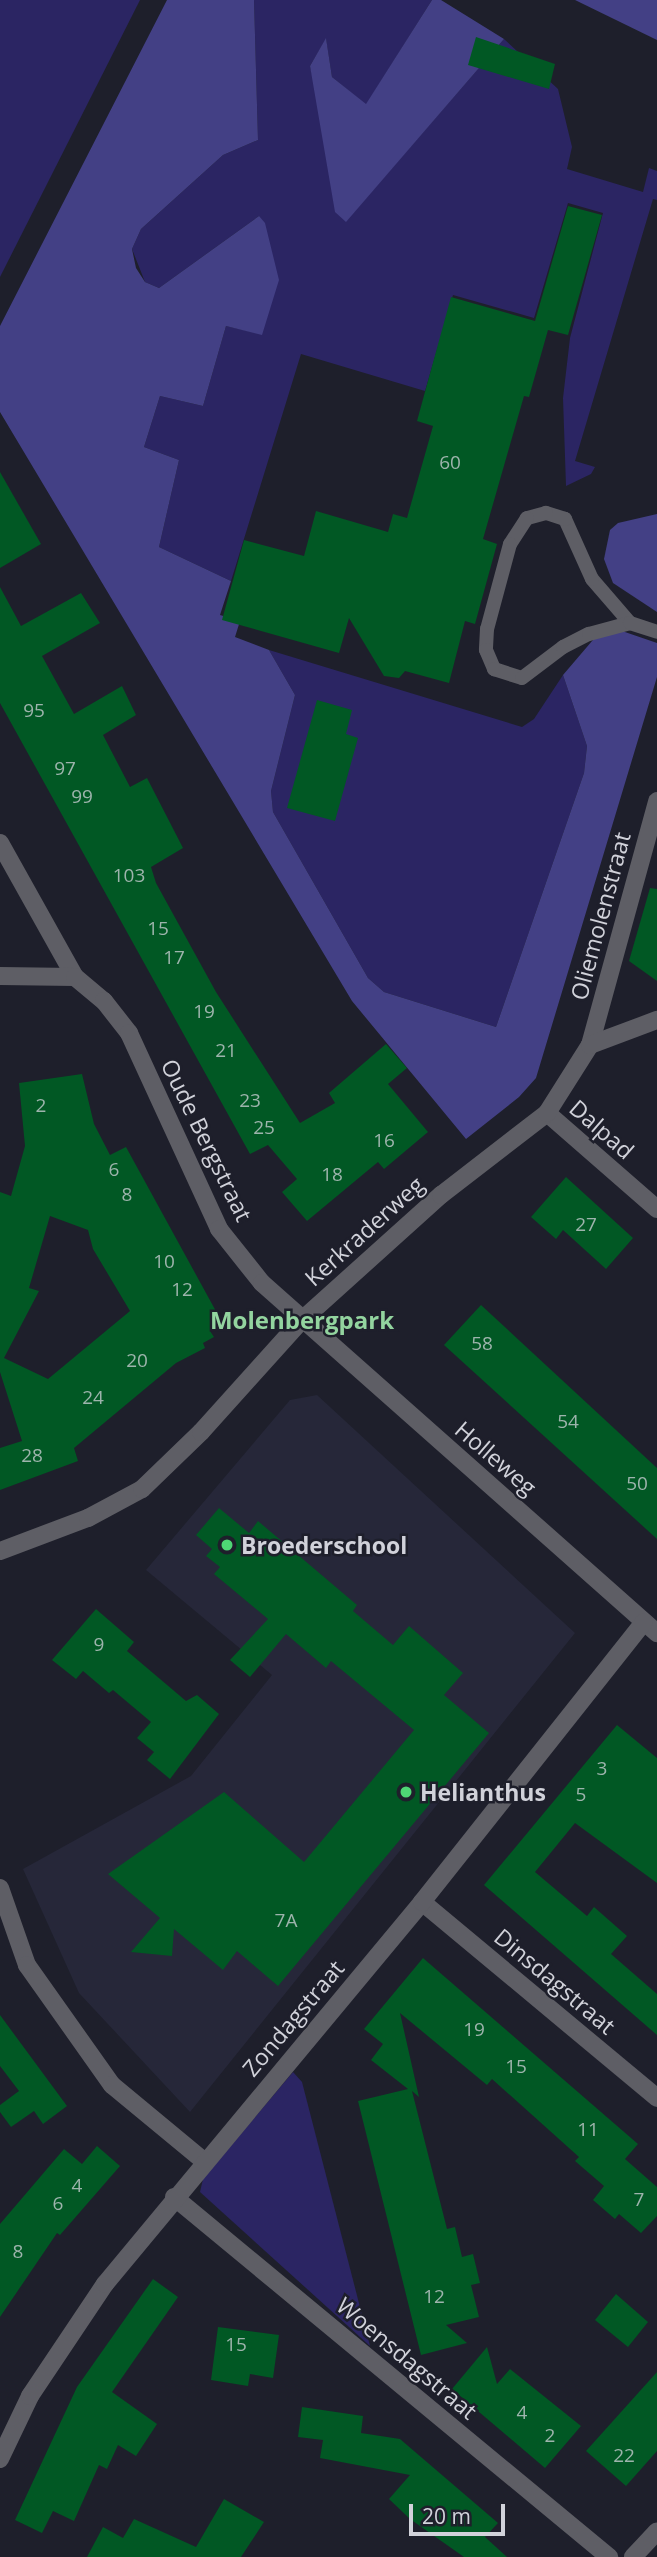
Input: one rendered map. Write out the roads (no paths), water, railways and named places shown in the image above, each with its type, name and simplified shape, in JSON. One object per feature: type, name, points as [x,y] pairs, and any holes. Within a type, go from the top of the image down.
[{"type":"street","name":"Oliemolenstraat","points":[[590,1045],[657,801]]},
{"type":"street","name":"Oude Bergstraat","points":[[0,843],[75,978],[104,1001],[129,1033],[219,1229],[262,1283],[302,1320]]},
{"type":"street","points":[[0,976],[75,978]]},
{"type":"street","points":[[590,1045],[657,1020]]},
{"type":"street","name":"Kerkraderweg","points":[[0,1551],[88,1518],[142,1489],[201,1432],[302,1320],[441,1195],[547,1113],[590,1045]]},
{"type":"street","name":"Dalpad","points":[[547,1113],[657,1209]]},
{"type":"street","name":"Holleweg","points":[[302,1320],[651,1628]]},
{"type":"street","name":"Zondagstraat","points":[[0,2459],[30,2396],[105,2284],[174,2197],[651,1628]]},
{"type":"street","points":[[0,1888],[27,1965],[112,2085],[204,2161]]},
{"type":"street","name":"Dinsdagstraat","points":[[422,1902],[657,2098]]},
{"type":"street","name":"Woensdagstraat","points":[[174,2197],[609,2557]]},
{"type":"street","points":[[633,2557],[657,2531]]},
{"type":"lane","points":[[630,623],[575,640],[522,678],[494,669],[486,650],[487,629],[510,544],[527,518],[546,513],[565,519],[592,579],[630,623],[657,632]]},
{"type":"place","name":"Broederschool","points":[[227,1545]]},
{"type":"place","name":"Helianthus","points":[[406,1792]]},
{"type":"district","name":"Molenbergpark","points":[[302,1320]]}]
